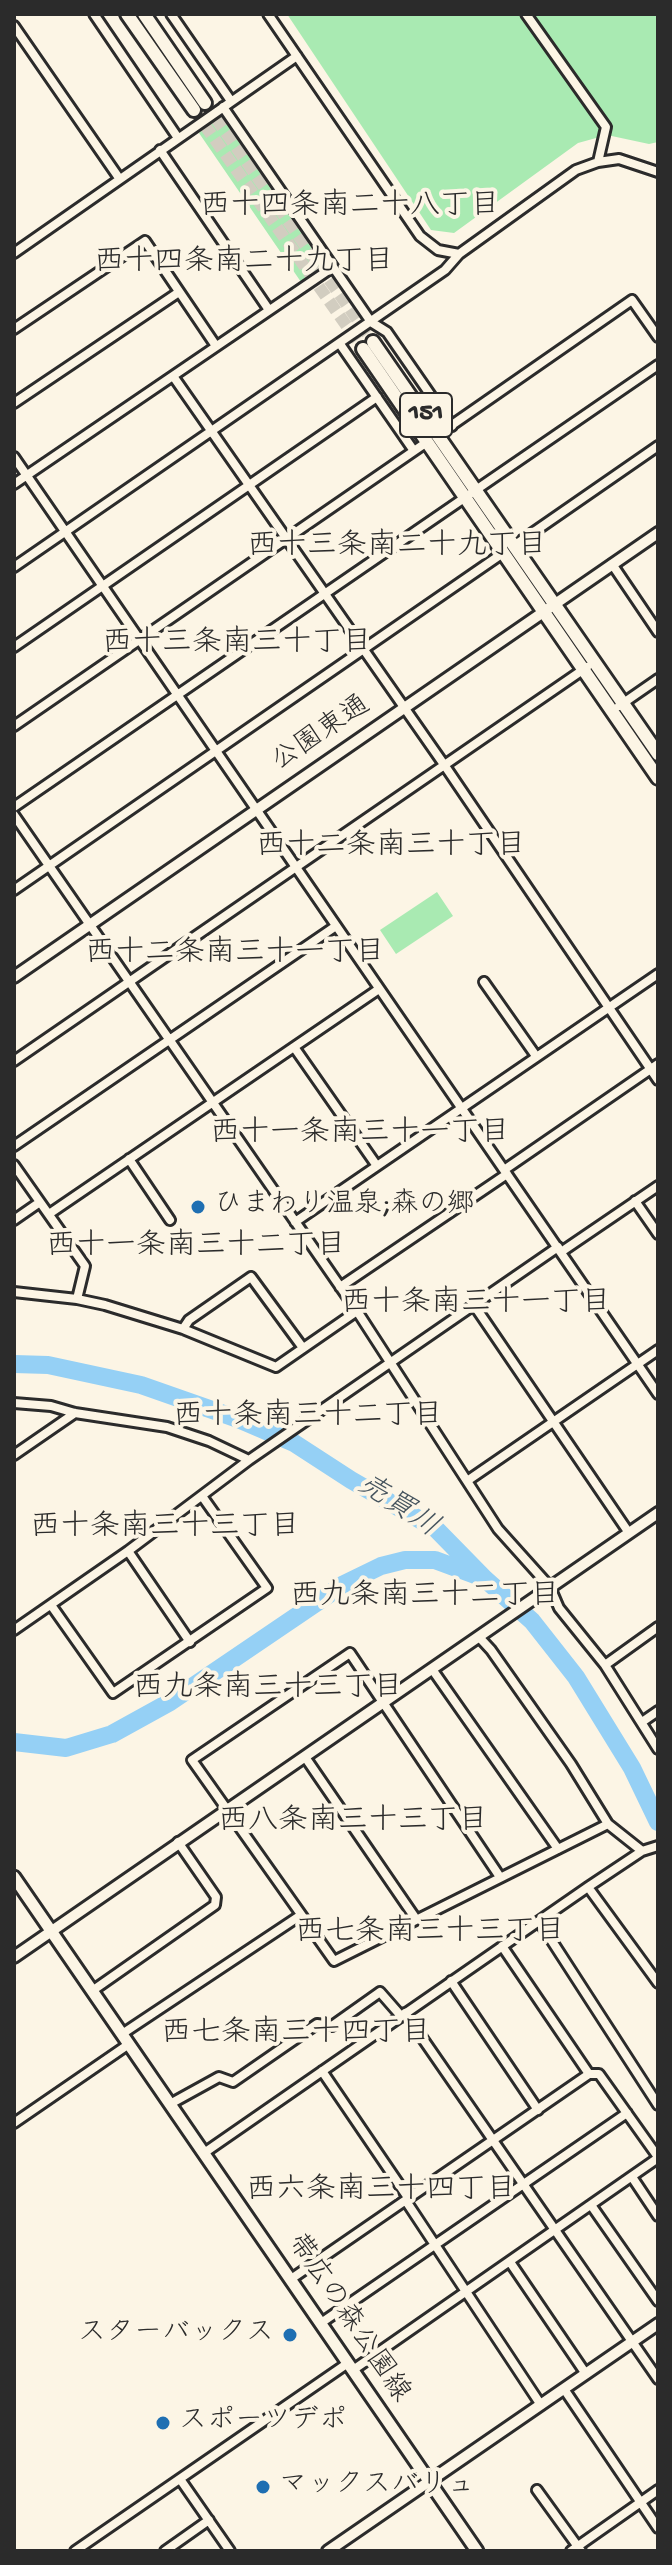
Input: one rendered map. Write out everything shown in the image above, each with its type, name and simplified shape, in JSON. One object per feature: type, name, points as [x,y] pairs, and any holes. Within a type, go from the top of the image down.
[{"type":"main road","points":[[127,14],[200,107],[144,14]]},
{"type":"main road","name":"151","points":[[656,770],[611,711],[465,498],[368,346],[439,434],[658,754]]},
{"type":"main road","name":"帯広の森公園線","points":[[14,1877],[477,2551]]},
{"type":"street","points":[[94,14],[178,138]]},
{"type":"street","points":[[171,14],[333,267],[371,322],[387,332],[452,426]]},
{"type":"street","points":[[268,14],[420,236],[438,250],[459,254]]},
{"type":"street","points":[[526,14],[606,127],[598,162]]},
{"type":"street","points":[[14,26],[119,178]]},
{"type":"street","points":[[14,253],[297,56]]},
{"type":"street","points":[[160,150],[269,310]]},
{"type":"street","points":[[14,567],[445,270],[459,254],[576,170],[619,159],[658,172]]},
{"type":"street","points":[[14,329],[145,241],[216,346]]},
{"type":"street","points":[[14,484],[333,267]]},
{"type":"street","points":[[14,403],[179,292]]},
{"type":"street","points":[[439,434],[632,300],[658,337]]},
{"type":"street","points":[[340,344],[414,451]]},
{"type":"street","points":[[14,807],[658,365]]},
{"type":"street","points":[[173,376],[609,1007],[654,1066],[658,1080]]},
{"type":"street","points":[[14,647],[377,397]]},
{"type":"street","points":[[14,726],[427,442]]},
{"type":"street","points":[[515,545],[658,446]]},
{"type":"street","points":[[14,457],[658,1394]]},
{"type":"street","name":"公園東通","points":[[14,977],[658,533]]},
{"type":"street","points":[[14,890],[503,553]]},
{"type":"street","points":[[612,564],[658,632]]},
{"type":"street","points":[[14,1061],[594,662]]},
{"type":"street","points":[[611,711],[658,679]]},
{"type":"street","points":[[14,815],[357,1311],[498,1529],[550,1587],[559,1608],[605,1665],[658,1749]]},
{"type":"street","points":[[14,1146],[336,926]]},
{"type":"street","points":[[295,1222],[658,974]]},
{"type":"street","points":[[484,982],[536,1056]]},
{"type":"street","points":[[49,1214],[379,989]]},
{"type":"street","points":[[294,1047],[377,1166]]},
{"type":"street","points":[[340,1287],[654,1066]]},
{"type":"street","points":[[129,1159],[170,1220]]},
{"type":"street","points":[[14,1165],[85,1266],[77,1299]]},
{"type":"street","points":[[14,1630],[391,1362],[658,1186]]},
{"type":"street","points":[[635,1201],[658,1234]]},
{"type":"street","points":[[14,1220],[40,1202]]},
{"type":"street","points":[[183,1329],[189,1320],[251,1277],[303,1348]]},
{"type":"street","points":[[14,1292],[105,1305],[183,1329],[276,1367],[357,1311]]},
{"type":"street","points":[[474,1305],[629,1533]]},
{"type":"street","points":[[467,1481],[658,1350]]},
{"type":"street","points":[[14,1403],[51,1406],[75,1413],[167,1427],[252,1459]]},
{"type":"street","points":[[14,1455],[75,1413]]},
{"type":"street","points":[[51,1605],[113,1693],[267,1588],[202,1496]]},
{"type":"street","points":[[14,1957],[658,1513]]},
{"type":"street","points":[[128,1551],[190,1642]]},
{"type":"street","points":[[605,1665],[658,1627]]},
{"type":"street","points":[[479,1637],[571,1764],[608,1824],[645,1850]]},
{"type":"street","points":[[500,1877],[350,1653],[192,1760],[334,1961],[608,1824]]},
{"type":"street","points":[[432,1669],[558,1849]]},
{"type":"street","points":[[642,1722],[658,1711]]},
{"type":"street","points":[[305,1757],[416,1919]]},
{"type":"street","points":[[92,1991],[215,1905],[216,1897],[178,1842]]},
{"type":"street","points":[[204,2153],[588,1887],[645,1850],[658,1846]]},
{"type":"street","points":[[588,1887],[658,1983]]},
{"type":"street","points":[[14,2123],[125,2039],[301,1915]]},
{"type":"street","points":[[539,1921],[658,2105]]},
{"type":"street","points":[[502,1946],[589,2074]]},
{"type":"street","points":[[451,1981],[538,2110]]},
{"type":"street","points":[[170,2104],[219,2077],[233,2082],[317,2024],[332,2026],[380,1992],[403,2015],[525,2184],[658,2379]]},
{"type":"street","points":[[322,2071],[541,2405]]},
{"type":"street","points":[[75,2551],[351,2366],[466,2293],[658,2158],[599,2074],[589,2074],[291,2279]]},
{"type":"street","points":[[321,2323],[627,2113]]},
{"type":"street","points":[[632,2177],[658,2216]]},
{"type":"street","points":[[591,2205],[658,2301]]},
{"type":"street","points":[[510,2262],[586,2374]]},
{"type":"street","points":[[328,2551],[658,2324]]},
{"type":"street","points":[[564,2389],[658,2528]]},
{"type":"street","points":[[180,2479],[230,2551]]},
{"type":"street","points":[[537,2490],[577,2549],[658,2490]]},
{"type":"street","points":[[165,2551],[209,2520]]},
{"type":"green space","points":[[287,14],[658,14],[658,142],[649,144],[607,135],[578,143],[454,233],[431,230]]},
{"type":"green space","points":[[217,119],[225,122],[321,262],[320,269],[301,282],[199,133]]},
{"type":"green space","points":[[437,892],[453,916],[396,954],[380,930]]},
{"type":"waterway","name":"売買川","points":[[14,1364],[48,1365],[141,1385],[238,1419],[294,1443],[436,1529],[532,1621],[576,1677],[632,1768],[658,1822]]},
{"type":"waterway","points":[[14,1742],[66,1748],[112,1734],[170,1702],[344,1584],[381,1566],[405,1560],[435,1560],[478,1576]]},
{"type":"tunnel","points":[[205,103],[373,342]]},
{"type":"tunnel","points":[[194,110],[363,349]]},
{"type":"place","name":"ひまわり温泉;森の郷","points":[[198,1207]]},
{"type":"place","name":"スターバックス","points":[[290,2335]]},
{"type":"place","name":"スポーツデポ","points":[[163,2423]]},
{"type":"place","name":"マックスバリュ","points":[[263,2487]]},
{"type":"district","name":"西十四条南二十八丁目","points":[[350,208]]},
{"type":"district","name":"西十四条南二十九丁目","points":[[244,264]]},
{"type":"district","name":"西十三条南二十九丁目","points":[[397,548]]},
{"type":"district","name":"西十三条南三十丁目","points":[[237,645]]},
{"type":"district","name":"西十二条南三十丁目","points":[[391,848]]},
{"type":"district","name":"西十二条南三十一丁目","points":[[235,955]]},
{"type":"district","name":"西十一条南三十一丁目","points":[[360,1135]]},
{"type":"district","name":"西十一条南三十二丁目","points":[[196,1248]]},
{"type":"district","name":"西十条南三十一丁目","points":[[476,1305]]},
{"type":"district","name":"西十条南三十二丁目","points":[[308,1418]]},
{"type":"district","name":"西十条南三十三丁目","points":[[165,1529]]},
{"type":"district","name":"西九条南三十二丁目","points":[[425,1598]]},
{"type":"district","name":"西九条南三十三丁目","points":[[268,1690]]},
{"type":"district","name":"西八条南三十三丁目","points":[[353,1823]]},
{"type":"district","name":"西七条南三十三丁目","points":[[430,1934]]},
{"type":"district","name":"西七条南三十四丁目","points":[[296,2035]]},
{"type":"district","name":"西六条南三十四丁目","points":[[381,2192]]}]
